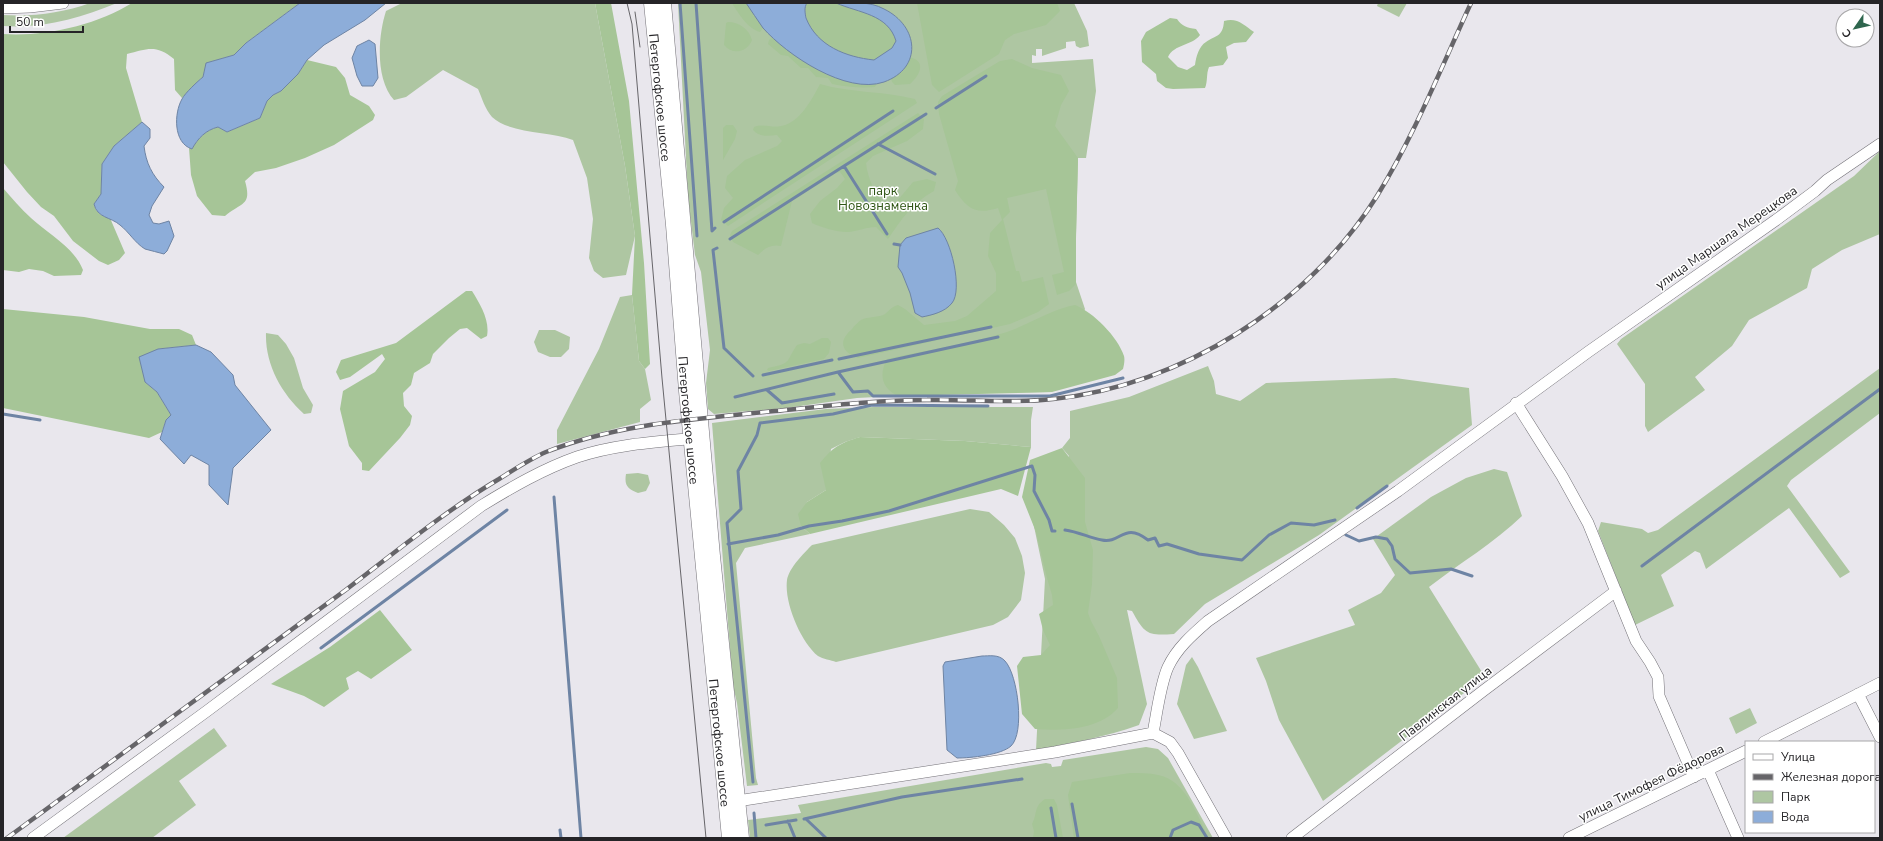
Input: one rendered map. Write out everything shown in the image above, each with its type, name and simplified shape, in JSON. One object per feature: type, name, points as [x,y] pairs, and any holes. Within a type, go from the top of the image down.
[{"type":"main road","name":"Петергофское шоссе","points":[[651,3],[732,802],[742,838]]},
{"type":"main road","name":"Петергофское шоссе","points":[[664,3],[696,439]]},
{"type":"main road","name":"Петергофское шоссе","points":[[729,838],[732,802]]},
{"type":"street","points":[[3,8],[30,7],[63,3]]},
{"type":"street","name":"улица Маршала Мерецкова","points":[[1153,733],[1167,669],[1175,654],[1189,637],[1225,608],[1398,491],[1516,403],[1776,220],[1815,191],[1827,180],[1880,144]]},
{"type":"street","points":[[1516,403],[1562,476],[1588,523],[1636,641],[1658,676],[1659,696],[1694,777]]},
{"type":"street","points":[[33,838],[214,706],[481,506],[533,476],[576,457],[626,446],[696,439]]},
{"type":"street","name":"Павлинская улица","points":[[1292,838],[1616,591]]},
{"type":"street","points":[[1766,741],[1880,683]]},
{"type":"street","points":[[1858,694],[1880,737]]},
{"type":"street","points":[[732,802],[1055,752],[1153,733],[1170,742],[1178,753],[1226,838]]},
{"type":"street","name":"улица Тимофея Фёдорова","points":[[1569,838],[1745,752]]},
{"type":"street","points":[[1708,770],[1738,838]]},
{"type":"green space","points":[[90,3],[117,3],[75,18],[47,24],[32,26],[3,26],[3,15],[47,14]]},
{"type":"green space","points":[[132,3],[300,3],[246,43],[234,55],[207,63],[203,77],[182,98],[175,90],[174,59],[168,54],[162,51],[146,49],[127,54],[126,68],[142,122],[114,146],[102,164],[101,194],[94,204],[99,214],[110,218],[125,253],[119,260],[108,265],[99,261],[73,241],[54,216],[41,207],[3,162],[3,34],[36,34],[70,28],[103,18]]},
{"type":"green space","points":[[402,3],[595,3],[625,166],[635,236],[626,275],[603,278],[594,271],[589,258],[593,219],[587,178],[573,140],[519,129],[500,122],[490,114],[478,89],[443,70],[406,97],[394,100],[388,91],[381,69],[381,32],[386,11]]},
{"type":"green space","points":[[595,3],[611,3],[629,101],[644,263],[650,364],[645,369],[639,361],[632,295],[635,236],[625,166]]},
{"type":"green space","name":"парк Новознаменка","points":[[678,3],[1074,3],[1087,31],[1089,46],[1080,48],[1076,46],[1075,41],[1066,42],[1066,48],[1042,56],[1042,49],[1036,49],[1036,56],[1032,55],[1032,63],[1093,59],[1096,91],[1086,158],[1078,158],[1075,279],[1085,309],[1052,392],[933,394],[857,398],[786,408],[714,414],[708,409],[706,383],[710,350],[701,272],[695,255],[688,197]]},
{"type":"green space","points":[[732,3],[746,3],[763,28],[760,32],[751,28],[747,24]]},
{"type":"green space","points":[[807,3],[836,3],[874,16],[887,23],[893,32],[896,41],[893,48],[874,60],[839,51],[819,38],[812,29],[807,18],[805,6]]},
{"type":"green space","points":[[917,3],[1057,3],[1060,11],[1046,25],[1014,34],[1005,40],[999,54],[939,92],[932,85]]},
{"type":"green space","points":[[1378,3],[1407,3],[1399,17],[1377,6]]},
{"type":"green space","points":[[1170,18],[1177,19],[1185,26],[1196,29],[1200,35],[1197,39],[1174,50],[1168,57],[1178,67],[1187,70],[1195,65],[1201,46],[1221,33],[1224,21],[1237,21],[1244,24],[1254,32],[1246,42],[1234,43],[1226,47],[1228,58],[1223,65],[1209,67],[1205,88],[1166,88],[1157,81],[1156,74],[1142,62],[1141,41],[1146,32]]},
{"type":"green space","points":[[728,22],[740,25],[749,33],[752,40],[747,48],[735,51],[724,45],[726,23]]},
{"type":"green space","points":[[771,38],[775,39],[809,65],[835,78],[863,84],[877,83],[875,87],[848,87],[832,84],[828,78],[816,77],[808,68],[801,68],[788,56],[781,55],[768,44]]},
{"type":"green space","points":[[909,57],[915,59],[920,65],[919,73],[910,84],[895,85],[891,78],[905,66]]},
{"type":"green space","points":[[1012,59],[1032,68],[1061,75],[1069,91],[1061,105],[1055,126],[1078,158],[1076,284],[1069,291],[1057,295],[1052,275],[1064,272],[1046,189],[1007,198],[1010,212],[1003,219],[1016,271],[1019,271],[1022,282],[1043,277],[1049,304],[1038,312],[1010,324],[858,358],[852,356],[843,346],[843,342],[848,333],[861,320],[883,315],[898,305],[924,325],[955,321],[967,316],[996,291],[996,273],[988,256],[990,233],[1002,220],[998,208],[984,211],[973,209],[959,197],[955,190],[958,181],[939,114],[938,102],[942,96],[1000,61]]},
{"type":"green space","points":[[307,60],[336,67],[345,78],[350,95],[369,106],[375,115],[373,120],[334,145],[305,158],[276,168],[255,172],[245,181],[247,195],[244,203],[225,216],[212,215],[197,196],[191,175],[189,148],[192,149],[203,135],[214,128],[218,127],[227,132],[260,118],[267,101],[273,95],[281,91],[298,74]]},
{"type":"green space","points":[[820,84],[843,89],[903,96],[915,99],[917,103],[728,226],[721,220],[724,208],[733,198],[725,188],[727,176],[745,160],[777,146],[782,141],[777,135],[767,136],[758,134],[753,130],[754,127],[761,125],[781,126],[788,124],[805,110]]},
{"type":"green space","points":[[918,113],[924,119],[923,129],[907,141],[873,156],[866,163],[868,175],[873,186],[886,207],[893,206],[913,182],[927,179],[936,182],[934,191],[914,206],[903,218],[888,239],[876,227],[841,232],[812,223],[810,214],[820,201],[837,188],[845,179],[840,172],[836,173],[792,201],[781,246],[768,247],[758,255],[733,242],[730,235],[732,231]]},
{"type":"green space","points":[[726,125],[733,125],[737,131],[735,139],[723,160],[723,128]]},
{"type":"green space","points":[[1880,151],[1880,234],[1842,250],[1812,269],[1807,288],[1749,320],[1732,346],[1695,377],[1705,390],[1648,432],[1645,426],[1645,384],[1617,344],[1621,339],[1854,176]]},
{"type":"green space","points":[[3,188],[27,215],[60,241],[73,254],[83,270],[81,275],[54,276],[43,271],[29,269],[19,272],[3,270]]},
{"type":"green space","points":[[466,291],[472,291],[481,307],[486,318],[488,330],[487,336],[481,339],[467,328],[460,329],[433,354],[430,363],[414,373],[411,385],[403,393],[404,406],[412,416],[410,425],[369,471],[362,470],[362,463],[349,446],[340,409],[343,391],[375,372],[385,359],[382,354],[350,377],[340,380],[336,372],[341,360],[396,343]]},
{"type":"green space","points":[[632,295],[639,361],[645,369],[651,400],[640,409],[640,422],[557,444],[557,430],[599,349],[620,297]]},
{"type":"green space","points":[[1075,305],[1082,308],[1097,319],[1111,333],[1121,349],[1124,358],[1123,369],[1115,375],[1052,392],[898,396],[892,393],[885,385],[882,375],[887,359],[1007,332],[1050,313]]},
{"type":"green space","points":[[3,309],[84,317],[150,329],[179,329],[192,335],[196,345],[158,349],[145,382],[157,392],[171,415],[166,420],[162,432],[149,438],[3,408]]},
{"type":"green space","points":[[539,330],[555,330],[570,337],[569,349],[561,357],[550,357],[538,352],[534,342]]},
{"type":"green space","points":[[266,333],[278,335],[286,344],[294,358],[303,388],[313,405],[311,413],[304,414],[296,406],[288,397],[276,377],[268,356]]},
{"type":"green space","points":[[822,338],[828,338],[831,342],[829,353],[824,359],[769,371],[767,370],[768,368],[785,363],[797,345],[804,343],[810,344]]},
{"type":"green space","points":[[1208,366],[1214,381],[1216,394],[1240,401],[1266,383],[1395,378],[1469,388],[1472,425],[1319,535],[1205,604],[1174,634],[1152,634],[1148,632],[1140,625],[1132,611],[1127,610],[1147,704],[1139,725],[1101,736],[1036,750],[1045,579],[1031,512],[1069,456],[1062,448],[1070,438],[1070,411],[1129,397]]},
{"type":"green space","points":[[1880,368],[1880,413],[1791,480],[1787,486],[1850,572],[1840,578],[1789,508],[1706,569],[1700,553],[1695,551],[1661,575],[1674,606],[1635,625],[1598,531],[1601,522],[1642,529],[1648,533],[1658,530]]},
{"type":"green space","points":[[874,407],[1033,407],[1031,420],[1031,447],[965,441],[860,437],[845,442],[831,449],[826,490],[807,502],[801,526],[810,534],[745,548],[736,563],[756,778],[758,785],[747,786],[737,703],[733,686],[712,423],[826,409]]},
{"type":"green space","points":[[860,437],[965,441],[1031,447],[1018,496],[1001,489],[810,534],[801,526],[798,514],[807,502],[826,490],[820,463],[837,446]]},
{"type":"green space","points":[[1062,448],[1085,478],[1085,522],[1093,550],[1092,584],[1088,613],[1117,678],[1118,708],[1101,721],[1080,728],[1057,730],[1035,729],[1022,714],[1017,666],[1023,657],[1041,655],[1050,645],[1043,630],[1039,614],[1053,605],[1052,595],[1036,532],[1022,497],[1030,460]]},
{"type":"green space","points":[[1494,469],[1507,472],[1522,516],[1488,544],[1429,587],[1485,677],[1323,801],[1279,720],[1266,681],[1256,658],[1355,625],[1348,610],[1381,593],[1395,575],[1373,539],[1431,497],[1466,478]]},
{"type":"green space","points":[[638,473],[648,475],[650,483],[646,491],[638,493],[626,484],[626,474]]},
{"type":"green space","points":[[970,509],[989,512],[1004,525],[1015,538],[1022,556],[1025,573],[1021,600],[1008,617],[993,625],[836,662],[818,656],[812,650],[800,632],[791,610],[788,600],[787,580],[788,575],[797,561],[812,545]]},
{"type":"green space","points":[[380,610],[412,650],[371,679],[358,671],[346,678],[349,689],[324,707],[304,696],[271,684],[330,647]]},
{"type":"green space","points":[[1192,657],[1227,731],[1194,739],[1177,704],[1186,665]]},
{"type":"green space","points":[[1750,708],[1757,723],[1736,734],[1729,718]]},
{"type":"green space","points":[[214,728],[227,746],[179,781],[196,805],[152,838],[63,838]]},
{"type":"green space","points":[[1146,747],[1158,749],[1168,758],[1213,838],[750,838],[748,820],[801,813],[798,805],[1046,763],[1051,764],[1052,767],[1061,766],[1063,760]]},
{"type":"green space","points":[[1130,773],[1148,773],[1158,775],[1168,778],[1176,784],[1190,800],[1209,838],[1074,838],[1068,795],[1072,782]]},
{"type":"green space","points":[[1045,799],[1054,799],[1057,805],[1063,838],[1033,838],[1034,831],[1032,824],[1037,808]]},
{"type":"water","points":[[300,3],[386,3],[365,20],[324,45],[307,60],[298,74],[281,91],[273,95],[267,101],[260,118],[227,132],[218,127],[214,128],[203,135],[192,149],[186,146],[181,141],[178,134],[177,119],[179,105],[184,96],[203,77],[206,63],[234,55],[246,43]]},
{"type":"water","points":[[746,3],[807,3],[805,8],[806,18],[817,36],[825,43],[843,53],[874,60],[892,48],[896,41],[892,32],[880,20],[836,3],[861,3],[879,6],[896,16],[904,26],[910,36],[912,47],[910,57],[905,67],[897,76],[884,82],[869,85],[852,83],[835,78],[818,70],[787,50],[763,28]]},
{"type":"water","points":[[369,40],[375,44],[378,78],[373,86],[362,86],[357,76],[352,58],[357,46]]},
{"type":"water","points":[[142,122],[150,129],[150,138],[144,146],[146,158],[156,178],[164,187],[152,206],[149,215],[153,223],[159,224],[169,221],[174,236],[164,254],[141,247],[120,225],[101,215],[94,204],[101,194],[102,164],[114,146]]},
{"type":"water","points":[[938,228],[947,242],[954,264],[956,276],[955,296],[952,303],[946,309],[922,317],[915,313],[910,293],[898,267],[900,245],[906,238]]},
{"type":"water","points":[[196,345],[211,352],[233,375],[235,385],[271,430],[233,468],[228,505],[209,485],[209,465],[191,455],[184,464],[160,439],[166,420],[171,415],[157,392],[145,382],[139,357],[158,349]]},
{"type":"water","points":[[982,656],[1000,657],[1010,668],[1018,704],[1018,729],[1011,746],[1000,752],[957,758],[947,750],[943,666],[945,662]]},
{"type":"waterway","points":[[680,3],[697,236]]},
{"type":"waterway","points":[[696,3],[712,231],[715,228]]},
{"type":"waterway","points":[[936,108],[986,76]]},
{"type":"waterway","points":[[724,222],[893,111]]},
{"type":"waterway","points":[[844,166],[926,114]]},
{"type":"waterway","points":[[878,144],[935,174]]},
{"type":"waterway","points":[[730,239],[844,166],[887,234]]},
{"type":"waterway","points":[[894,244],[900,245]]},
{"type":"waterway","points":[[717,248],[713,250],[724,348],[753,376]]},
{"type":"waterway","points":[[839,359],[991,327]]},
{"type":"waterway","points":[[735,397],[838,372],[998,337]]},
{"type":"waterway","points":[[763,375],[832,360]]},
{"type":"waterway","points":[[838,372],[853,392],[868,391],[873,396],[1050,396],[1123,378]]},
{"type":"waterway","points":[[1642,566],[1880,389]]},
{"type":"waterway","points":[[767,390],[782,403],[834,394]]},
{"type":"waterway","points":[[753,782],[727,523],[741,509],[738,471],[757,435],[760,423],[833,414],[872,405],[988,406]]},
{"type":"waterway","points":[[3,414],[40,420]]},
{"type":"waterway","points":[[728,544],[778,535],[809,526],[889,511],[1032,466],[1035,475],[1034,491],[1049,520],[1052,531],[1055,531]]},
{"type":"waterway","points":[[1357,508],[1387,486]]},
{"type":"waterway","points":[[554,497],[581,838]]},
{"type":"waterway","points":[[321,648],[507,510]]},
{"type":"waterway","points":[[1065,530],[1102,540],[1114,539],[1123,534],[1133,533],[1148,540],[1155,538],[1159,546],[1167,544],[1199,554],[1242,560],[1269,535],[1291,523],[1314,525],[1335,520]]},
{"type":"waterway","points":[[1346,535],[1359,541],[1376,537],[1387,539],[1392,546],[1395,559],[1410,573],[1451,569],[1472,576]]},
{"type":"waterway","points":[[804,819],[902,797],[1022,779]]},
{"type":"waterway","points":[[1072,804],[1078,838]]},
{"type":"waterway","points":[[1051,808],[1056,838]]},
{"type":"waterway","points":[[754,813],[756,838]]},
{"type":"waterway","points":[[806,819],[826,838]]},
{"type":"waterway","points":[[766,825],[796,820]]},
{"type":"waterway","points":[[788,821],[795,838]]},
{"type":"waterway","points":[[1170,838],[1173,830],[1191,822],[1199,825],[1207,838]]},
{"type":"waterway","points":[[560,830],[561,838]]},
{"type":"tram line","points":[[627,3],[632,24],[662,378],[706,838]]},
{"type":"tram line","points":[[635,12],[640,47]]},
{"type":"railway","points":[[7,838],[347,589],[440,518],[522,464],[546,452],[602,434],[630,428],[688,420],[832,405],[908,400],[1037,400],[1053,399],[1101,391],[1148,377],[1193,358],[1237,334],[1278,305],[1316,272],[1349,235],[1377,196],[1415,126],[1471,3]]}]
